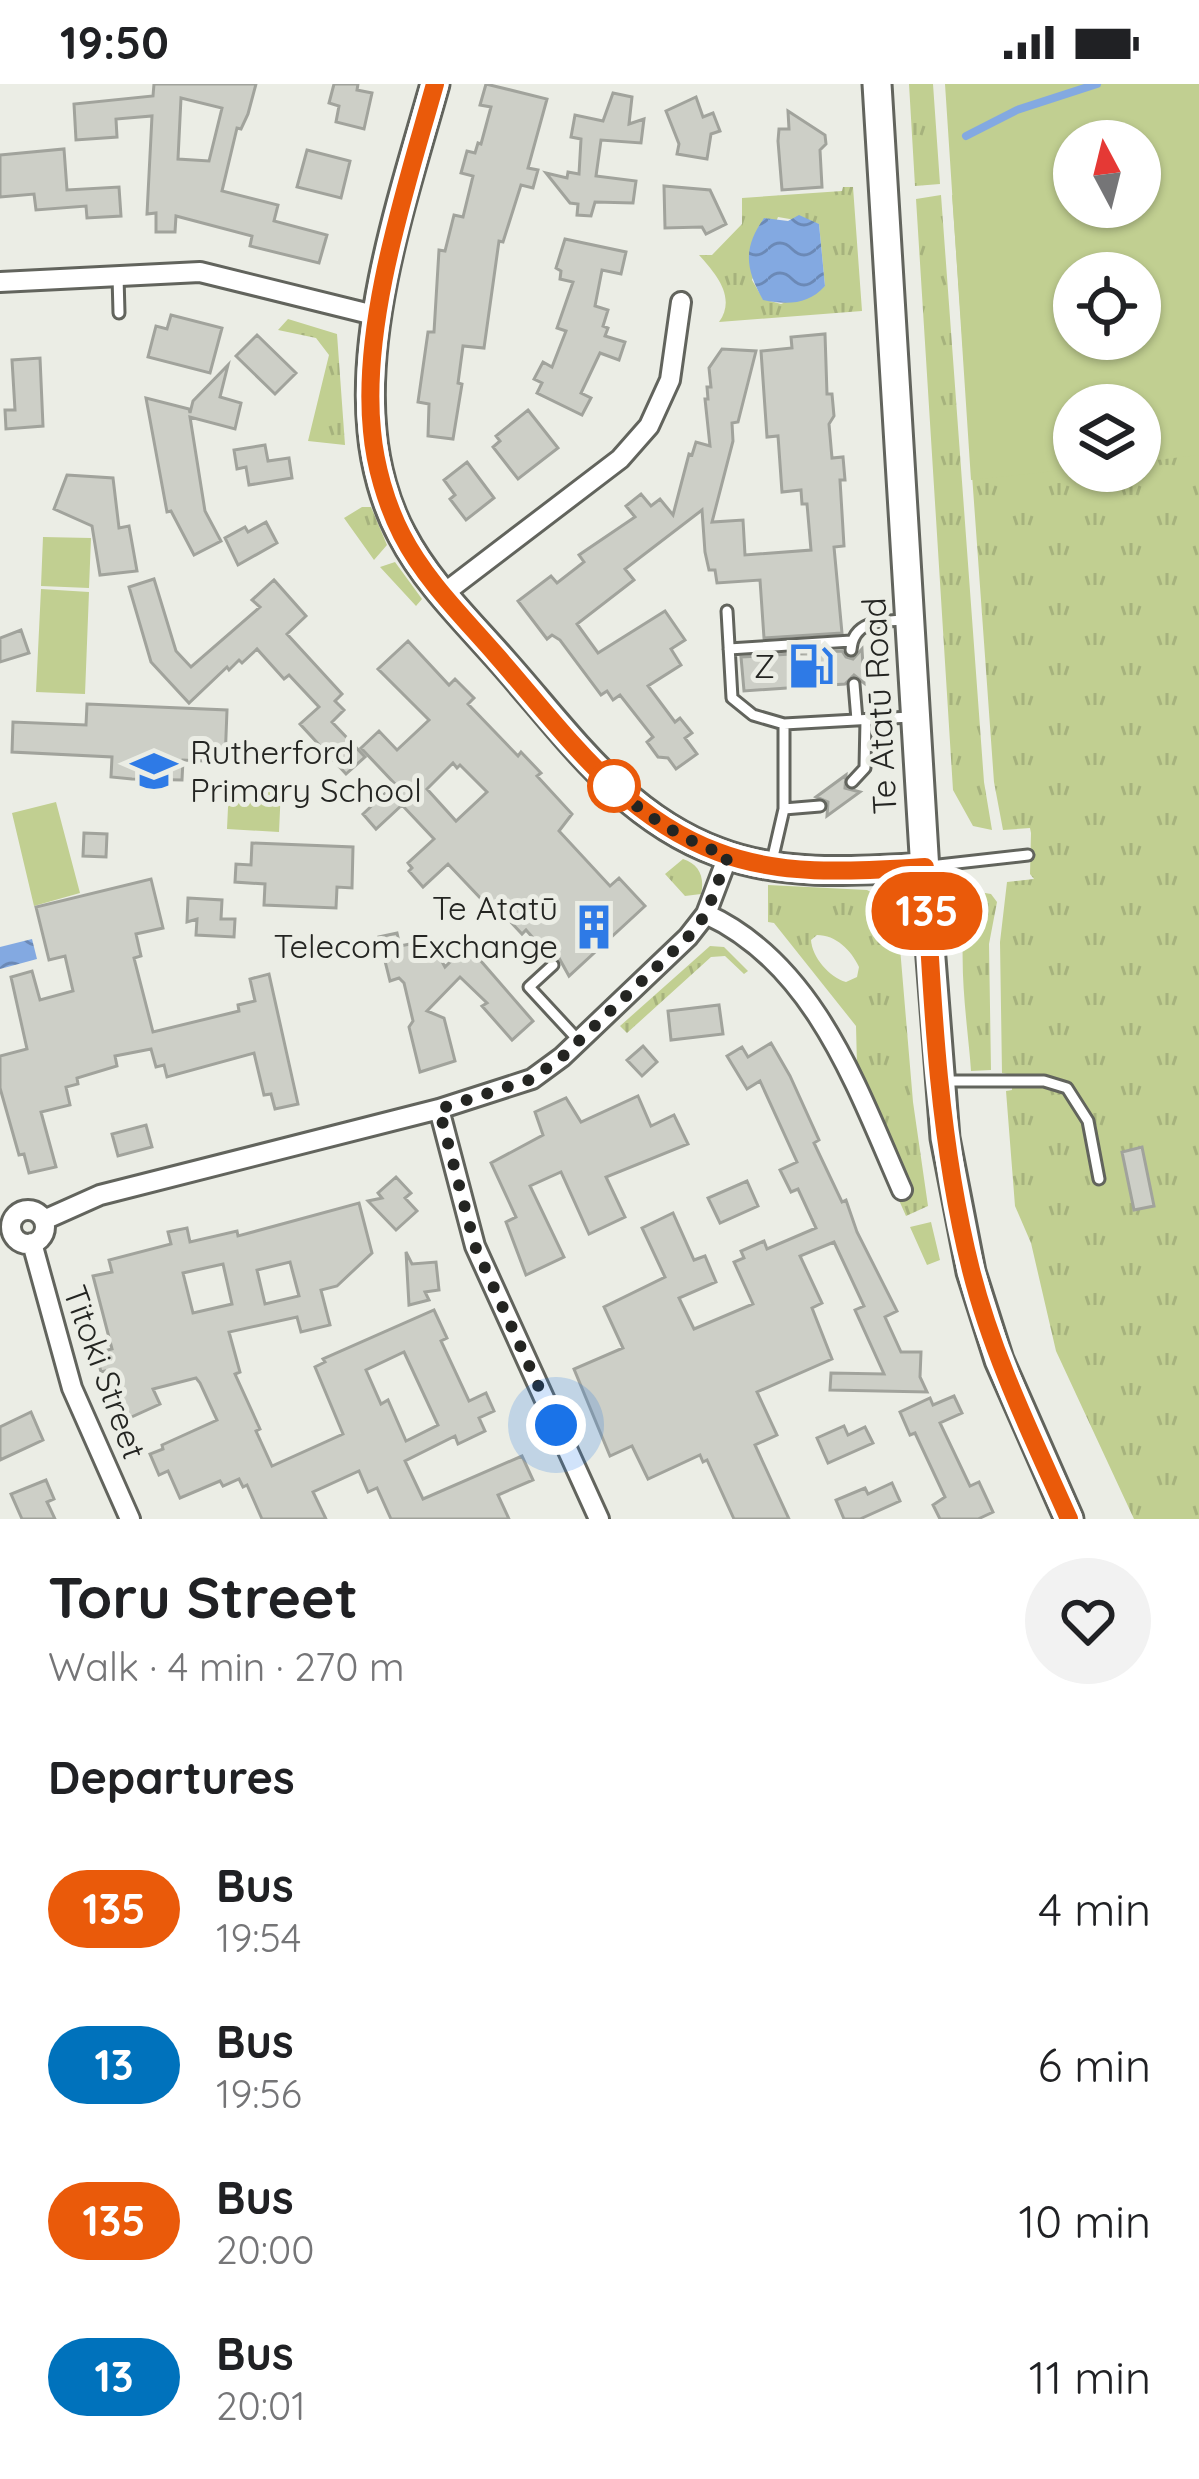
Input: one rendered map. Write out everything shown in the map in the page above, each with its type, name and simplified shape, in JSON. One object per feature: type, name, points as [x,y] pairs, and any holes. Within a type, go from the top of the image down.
[{"type":"main road","points":[[435,84],[378,316],[370,386],[374,450],[400,531],[443,594],[562,732],[627,800],[673,832],[771,868],[925,867]]},
{"type":"main road","name":"Te Atatū Road","points":[[877,84],[945,1138],[971,1272],[999,1360],[1069,1519]]},
{"type":"street","points":[[0,282],[200,272],[378,316]]},
{"type":"street","points":[[443,594],[620,459],[649,426],[670,380],[682,302]]},
{"type":"street","points":[[44,1220],[100,1196],[439,1109],[532,1079],[688,937],[706,914],[728,856]]},
{"type":"street","points":[[706,914],[739,929],[762,947],[814,1011],[840,1049],[902,1190]]},
{"type":"street","points":[[439,1109],[475,1246],[599,1519]]},
{"type":"street","points":[[25,1211],[34,1211],[44,1220],[43,1234],[32,1243],[6,1229],[25,1211]]},
{"type":"street","name":"Titoki Street","points":[[32,1243],[72,1388],[130,1519]]},
{"type":"lane","points":[[118,274],[119,313]]},
{"type":"lane","points":[[727,611],[732,698],[753,715],[784,724],[916,717]]},
{"type":"lane","points":[[729,649],[851,646],[856,631],[868,625],[910,620]]},
{"type":"lane","points":[[852,782],[865,768],[854,684]]},
{"type":"lane","points":[[771,868],[784,809],[784,724]]},
{"type":"lane","points":[[784,809],[820,806]]},
{"type":"lane","points":[[925,867],[1028,855]]},
{"type":"lane","points":[[553,965],[529,987],[579,1041]]},
{"type":"lane","points":[[939,1081],[1045,1081],[1067,1088],[1088,1121],[1099,1179]]},
{"type":"green space","points":[[909,84],[933,84],[940,184],[915,186]]},
{"type":"green space","points":[[945,84],[1199,84],[1199,455],[1161,460],[1161,384],[1053,384],[1053,471],[971,480]]},
{"type":"green space","points":[[853,187],[862,311],[719,322],[725,295],[699,255],[712,255],[742,224],[742,198]],"holes":[[[778,217],[819,224],[825,286],[781,304],[763,299],[752,280]]]},
{"type":"green space","points":[[1026,188],[1053,198],[1053,228],[1134,228],[1199,252],[1199,1519],[1134,1519],[1056,1351],[1031,1243],[1015,1206],[1006,1091],[1012,1090],[1012,1075],[1002,1073],[1000,942],[1007,882],[1034,879],[1030,828],[1003,830],[994,782],[952,195]]},
{"type":"green space","points":[[941,195],[984,782],[992,830],[973,826],[953,790],[916,199]]},
{"type":"green space","points":[[288,319],[337,334],[345,445],[308,441],[329,355],[316,338],[278,330]]},
{"type":"green space","points":[[371,507],[387,545],[374,560],[344,518]]},
{"type":"green space","points":[[43,537],[91,538],[89,588],[41,586]]},
{"type":"green space","points":[[395,562],[422,599],[416,606],[380,567]]},
{"type":"green space","points":[[41,589],[89,592],[85,694],[36,692]]},
{"type":"green space","points":[[229,786],[281,788],[279,832],[227,829]]},
{"type":"green space","points":[[56,802],[80,893],[34,906],[12,813]]},
{"type":"green space","points":[[683,859],[700,872],[701,894],[685,896],[665,874]]},
{"type":"green space","points":[[768,885],[867,890],[884,899],[898,924],[913,1102],[928,1206],[906,1216],[898,1198],[913,1191],[857,1066],[856,1026],[774,923],[768,922]],"holes":[[[824,936],[852,955],[859,967],[857,977],[846,982],[822,966],[811,940]]]},
{"type":"green space","points":[[979,892],[991,894],[997,902],[989,944],[991,1070],[971,1071],[963,949],[970,905]]},
{"type":"green space","points":[[710,946],[724,947],[748,971],[744,974],[725,956],[711,957],[627,1033],[620,1026]]},
{"type":"green space","points":[[931,1222],[940,1260],[927,1265],[910,1227]]},
{"type":"water","points":[[799,215],[819,224],[825,286],[797,302],[763,300],[750,268],[752,239],[764,218],[788,221]]},
{"type":"water","points":[[32,939],[37,959],[0,969],[0,947]]},
{"type":"building","points":[[154,84],[256,84],[248,114],[241,129],[237,128],[222,191],[278,205],[274,221],[327,235],[319,263],[250,246],[252,236],[176,216],[175,232],[156,232],[156,213],[147,214],[152,116],[116,119],[117,137],[76,140],[74,104],[153,96]],"holes":[[[181,98],[222,108],[209,161],[178,159]]]},
{"type":"building","points":[[334,84],[358,84],[357,90],[372,93],[364,129],[336,122],[339,106],[329,103]]},
{"type":"building","points":[[486,84],[547,99],[528,168],[538,170],[533,188],[521,185],[503,242],[499,241],[484,348],[463,346],[453,439],[428,436],[429,404],[418,402],[428,332],[434,332],[439,250],[445,251],[454,215],[463,217],[473,176],[461,173],[467,151],[475,153],[481,144],[491,107],[480,105]]},
{"type":"building","points":[[613,93],[632,97],[629,124],[644,119],[641,143],[601,140],[596,176],[636,181],[633,203],[595,202],[591,216],[577,215],[578,204],[570,203],[546,173],[567,178],[568,172],[579,174],[581,139],[571,137],[575,115],[603,121]]},
{"type":"building","points":[[696,97],[703,117],[713,113],[720,131],[711,134],[707,159],[677,154],[679,144],[666,111]]},
{"type":"building","points":[[788,111],[825,135],[826,144],[820,150],[822,187],[782,190],[778,141],[779,129],[789,129]]},
{"type":"building","points":[[64,149],[67,190],[119,187],[121,216],[87,218],[86,206],[36,210],[34,194],[0,197],[0,155]]},
{"type":"building","points":[[307,150],[350,161],[341,198],[297,187]]},
{"type":"building","points":[[664,186],[710,190],[726,224],[706,234],[702,227],[665,228]]},
{"type":"building","points":[[565,239],[626,252],[621,274],[602,270],[595,306],[608,310],[605,336],[625,342],[619,360],[600,353],[581,393],[591,398],[582,415],[537,393],[542,383],[534,379],[543,362],[552,367],[566,331],[557,328],[573,282],[560,279],[561,271],[556,268]]},
{"type":"building","points":[[171,315],[222,328],[210,373],[148,357],[156,326],[167,329]]},
{"type":"building","points":[[825,334],[827,394],[832,394],[834,416],[829,424],[832,458],[843,457],[845,480],[840,480],[844,546],[834,547],[842,633],[764,638],[760,580],[717,583],[705,552],[702,510],[625,569],[634,580],[577,624],[598,653],[665,611],[685,640],[671,649],[681,665],[648,686],[675,722],[680,718],[692,733],[685,738],[697,754],[676,769],[668,758],[658,757],[647,742],[653,737],[620,695],[613,700],[607,691],[601,695],[560,640],[552,635],[547,639],[518,601],[551,576],[557,583],[584,562],[579,555],[635,517],[626,506],[641,494],[651,506],[660,499],[673,515],[689,454],[696,442],[710,446],[705,399],[711,387],[709,368],[722,349],[756,351],[738,422],[732,423],[733,441],[712,522],[743,520],[745,555],[811,550],[807,504],[802,504],[801,490],[782,492],[778,436],[767,437],[761,351],[792,348],[791,337]]},
{"type":"building","points":[[257,335],[296,373],[275,394],[236,356]]},
{"type":"building","points":[[40,358],[43,426],[6,429],[5,410],[15,410],[12,360]]},
{"type":"building","points":[[228,365],[220,397],[241,403],[235,429],[190,417],[205,511],[221,541],[194,555],[171,511],[167,512],[146,398],[190,413],[193,401]]},
{"type":"building","points":[[528,410],[558,448],[518,479],[493,447],[500,441],[496,436]]},
{"type":"building","points":[[265,445],[268,461],[289,458],[292,478],[249,485],[246,467],[237,469],[234,450]]},
{"type":"building","points":[[467,462],[494,498],[466,520],[450,499],[455,495],[444,480]]},
{"type":"building","points":[[67,475],[113,478],[119,528],[129,526],[137,571],[100,575],[92,526],[54,509]]},
{"type":"building","points":[[266,522],[277,543],[238,565],[225,538]]},
{"type":"building","points":[[154,579],[176,651],[191,667],[260,607],[252,600],[274,580],[306,616],[287,634],[342,694],[335,701],[344,710],[332,722],[365,757],[346,774],[300,724],[319,707],[257,649],[242,663],[239,660],[227,667],[189,703],[151,662],[129,587]]},
{"type":"building","points":[[21,630],[29,653],[0,662],[0,638]]},
{"type":"building","points":[[408,641],[449,685],[455,679],[474,698],[468,704],[541,773],[537,776],[572,814],[559,831],[610,886],[619,878],[645,906],[569,976],[559,958],[550,957],[526,930],[522,934],[490,900],[486,904],[448,864],[423,887],[408,863],[434,839],[402,805],[376,829],[363,814],[395,784],[361,748],[379,731],[397,750],[429,720],[378,669]],"holes":[[[453,763],[457,768],[460,765],[487,792],[456,821],[427,789]]]},
{"type":"building","points":[[862,649],[864,683],[854,675],[845,684],[744,691],[741,657],[842,651],[853,659]]},
{"type":"building","points":[[87,704],[227,710],[225,762],[183,760],[182,780],[132,779],[111,777],[112,757],[12,752],[13,722],[86,725]]},
{"type":"building","points":[[846,775],[845,788],[860,792],[827,816],[828,802],[816,797]]},
{"type":"building","points":[[84,833],[107,834],[106,857],[83,856]]},
{"type":"building","points":[[252,843],[353,847],[352,888],[337,887],[336,908],[264,905],[265,884],[235,882],[236,864],[251,865]]},
{"type":"building","points":[[151,879],[163,928],[136,934],[141,956],[134,958],[153,1032],[239,1011],[238,1005],[255,1001],[250,979],[269,974],[298,1104],[275,1109],[271,1094],[264,1095],[254,1053],[167,1077],[164,1065],[156,1067],[151,1049],[115,1056],[117,1066],[77,1078],[78,1084],[66,1087],[70,1105],[41,1112],[56,1167],[29,1173],[24,1154],[19,1155],[0,1088],[0,1056],[27,1049],[11,977],[32,971],[40,1000],[73,991],[65,956],[49,960],[36,907]]},
{"type":"building","points":[[188,898],[222,900],[221,919],[235,919],[234,937],[196,935],[197,919],[187,922]]},
{"type":"building","points":[[397,933],[400,946],[410,944],[412,949],[430,940],[445,967],[467,945],[533,1021],[512,1040],[482,1006],[487,1003],[460,977],[427,1011],[444,1018],[455,1061],[420,1072],[404,983],[399,978],[390,981],[379,937]]},
{"type":"building","points":[[719,1005],[723,1034],[671,1040],[668,1011]]},
{"type":"building","points":[[771,1043],[819,1140],[814,1143],[897,1311],[885,1317],[901,1352],[921,1352],[920,1377],[927,1392],[830,1390],[831,1373],[884,1374],[855,1310],[864,1306],[834,1242],[800,1256],[822,1303],[812,1308],[832,1359],[757,1392],[777,1435],[755,1445],[789,1519],[734,1519],[707,1460],[703,1462],[700,1455],[648,1479],[632,1446],[610,1456],[574,1369],[623,1348],[604,1307],[665,1277],[642,1228],[673,1213],[694,1260],[705,1256],[716,1282],[679,1298],[694,1329],[753,1304],[734,1262],[744,1258],[741,1251],[764,1241],[767,1249],[816,1228],[798,1189],[791,1192],[780,1170],[797,1162],[760,1081],[747,1089],[727,1056],[742,1047],[748,1057]]},
{"type":"building","points":[[643,1046],[657,1062],[642,1076],[627,1060]]},
{"type":"building","points":[[638,1096],[651,1126],[674,1115],[688,1144],[606,1177],[625,1217],[589,1234],[561,1172],[530,1186],[564,1257],[526,1275],[506,1222],[516,1217],[491,1163],[543,1135],[535,1112],[566,1098],[581,1122]]},
{"type":"building","points":[[146,1125],[152,1147],[118,1156],[112,1134]]},
{"type":"building","points":[[1142,1147],[1154,1206],[1134,1210],[1122,1152]]},
{"type":"building","points":[[396,1177],[411,1193],[405,1198],[417,1211],[396,1230],[368,1201],[382,1198],[378,1193]]},
{"type":"building","points":[[747,1181],[758,1206],[720,1223],[708,1198]]},
{"type":"building","points":[[359,1203],[372,1253],[337,1286],[321,1290],[330,1325],[301,1332],[297,1317],[229,1332],[240,1372],[235,1374],[272,1466],[343,1434],[315,1367],[323,1359],[434,1310],[447,1338],[441,1341],[469,1401],[486,1393],[494,1411],[479,1418],[485,1431],[458,1444],[455,1436],[405,1461],[423,1499],[522,1456],[533,1480],[498,1495],[509,1519],[391,1519],[377,1488],[368,1492],[359,1471],[313,1492],[326,1519],[262,1519],[247,1485],[243,1487],[239,1479],[223,1486],[220,1481],[180,1498],[168,1471],[159,1475],[150,1454],[217,1420],[196,1378],[153,1389],[160,1404],[127,1419],[96,1353],[112,1349],[93,1276],[112,1272],[109,1260],[171,1244],[168,1232],[187,1228],[190,1242],[237,1231],[238,1236]],"holes":[[[290,1262],[299,1296],[265,1304],[257,1270]],[[223,1264],[232,1304],[193,1313],[183,1273]],[[404,1352],[438,1425],[406,1441],[388,1400],[381,1404],[366,1370]]]},
{"type":"building","points":[[406,1252],[412,1264],[436,1262],[439,1290],[425,1292],[429,1300],[409,1305]]},
{"type":"building","points":[[954,1396],[962,1413],[940,1423],[970,1486],[979,1482],[993,1512],[978,1519],[940,1519],[933,1505],[945,1497],[900,1412],[930,1398],[933,1405]]},
{"type":"building","points":[[31,1412],[43,1440],[0,1460],[0,1427]]},
{"type":"building","points":[[844,1426],[848,1435],[865,1427],[873,1443],[828,1463],[817,1438]]},
{"type":"building","points":[[46,1480],[54,1499],[47,1502],[55,1519],[22,1519],[11,1494]]},
{"type":"building","points":[[892,1483],[900,1501],[860,1519],[844,1519],[836,1500]]},
{"type":"waterway","points":[[966,136],[1017,110],[1097,84]]},
{"type":"bus line","name":"135","points":[[435,84],[387,272],[371,358],[374,450],[400,531],[443,594],[562,732],[627,800],[673,832],[771,868],[925,867],[945,1138],[971,1272],[999,1360],[1069,1519]]},
{"type":"place","name":"Z","points":[[811,666]]},
{"type":"place","name":"Rutherford Primary School","points":[[154,771]]},
{"type":"place","name":"Te Atatū Telecom Exchange","points":[[594,927]]},
{"type":"route","points":[[556,1425],[475,1246],[439,1109],[513,1088],[546,1069],[688,937],[706,914],[728,856],[650,817],[601,774],[614,786]]}]
